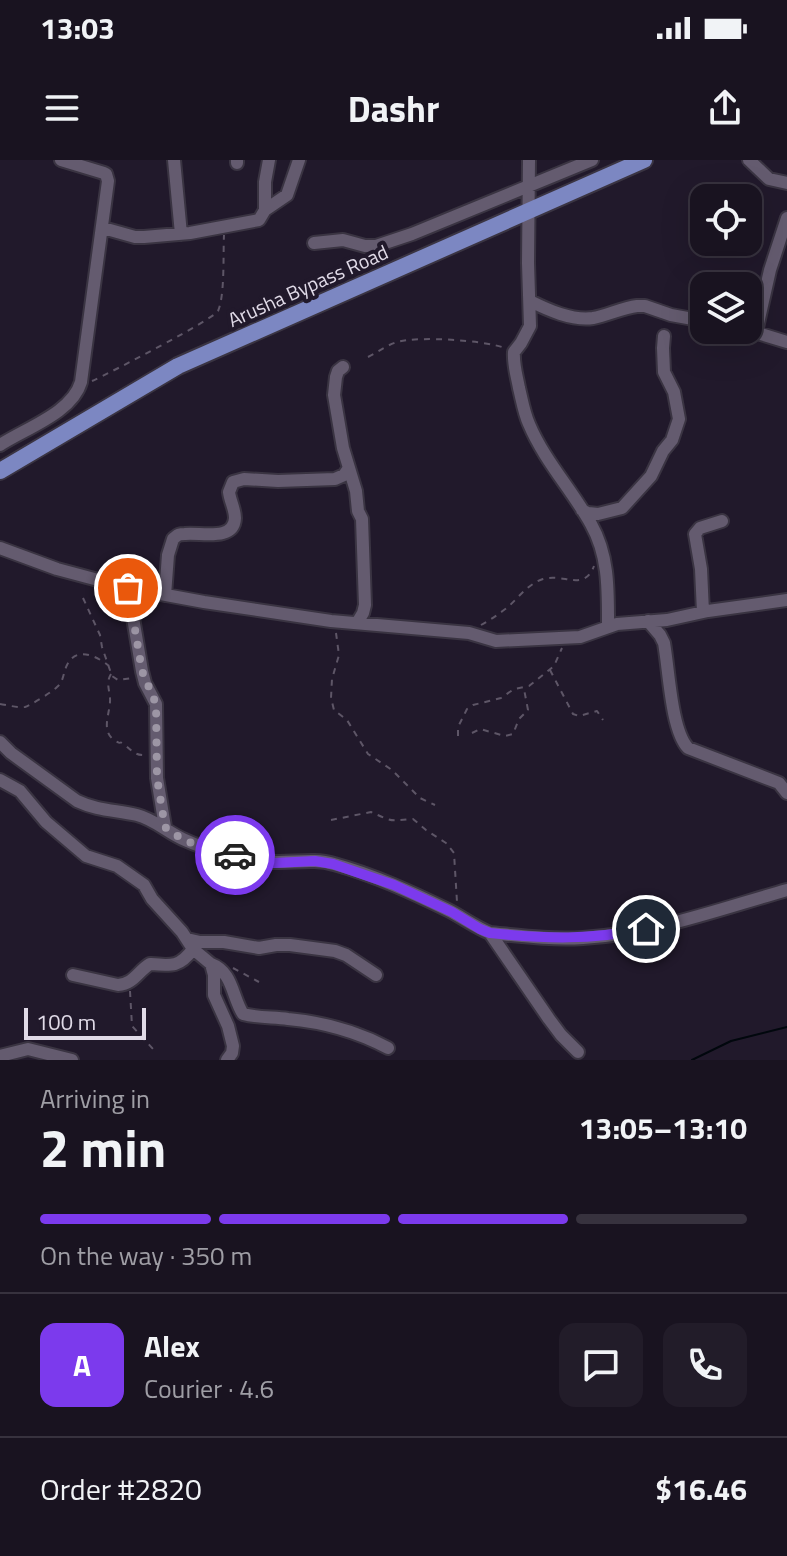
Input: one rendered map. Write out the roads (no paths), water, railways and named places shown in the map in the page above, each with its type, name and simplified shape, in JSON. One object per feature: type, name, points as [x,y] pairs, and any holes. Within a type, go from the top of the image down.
[{"type":"main road","name":"Arusha Bypass Road","points":[[0,471],[178,366],[644,160]]},
{"type":"street","points":[[61,160],[106,174]]},
{"type":"street","points":[[0,445],[67,404],[78,392],[103,228],[108,184],[105,171],[107,160]]},
{"type":"street","points":[[174,160],[181,234]]},
{"type":"street","points":[[265,210],[269,160]]},
{"type":"street","points":[[103,228],[135,237],[181,234],[259,220],[265,210],[287,195],[299,160]]},
{"type":"street","points":[[529,160],[530,326],[514,352],[514,362],[529,426],[591,524],[602,551],[608,572],[608,626]]},
{"type":"street","points":[[314,243],[343,240],[376,246],[592,160]]},
{"type":"street","points":[[749,160],[769,179],[787,183]]},
{"type":"street","points":[[762,297],[787,218]]},
{"type":"street","points":[[530,301],[582,318],[645,306],[690,318]]},
{"type":"street","points":[[762,334],[787,342]]},
{"type":"street","points":[[582,510],[598,514],[622,508],[651,476],[672,440],[679,419],[674,392],[664,372],[664,336]]},
{"type":"street","points":[[343,367],[336,377],[334,395],[363,531],[365,605],[357,623]]},
{"type":"street","points":[[165,595],[168,555],[173,539],[185,533],[219,534],[233,527],[234,512],[229,492],[233,482],[244,479],[335,479],[344,475],[349,468]]},
{"type":"street","points":[[703,612],[695,534],[700,528],[722,521]]},
{"type":"street","points":[[0,548],[57,569],[165,595],[331,621],[469,633],[496,641],[571,638],[608,626],[667,620],[787,600]]},
{"type":"street","points":[[128,588],[142,671],[156,704],[158,787],[165,827]]},
{"type":"street","points":[[648,621],[664,643],[678,729],[688,748],[784,785]]},
{"type":"street","points":[[0,742],[77,801],[98,810],[137,815],[165,827],[186,841],[260,861],[333,864],[394,885],[490,933],[567,939],[615,935],[787,890]]},
{"type":"street","points":[[0,780],[20,791],[46,822],[86,856],[117,866],[138,880],[190,944],[228,976],[243,1014],[332,1027],[388,1048]]},
{"type":"street","points":[[490,933],[549,1019],[578,1052]]},
{"type":"street","points":[[190,944],[224,942],[259,948],[290,945],[335,951],[376,975]]},
{"type":"street","points":[[73,975],[118,985],[139,976],[150,964],[175,965],[186,959],[190,944]]},
{"type":"street","points":[[214,965],[214,995],[232,1038],[232,1053],[227,1060]]},
{"type":"street","points":[[0,1056],[28,1049],[72,1060]]},
{"type":"waterway","points":[[692,1060],[731,1041],[787,1027]]}]
